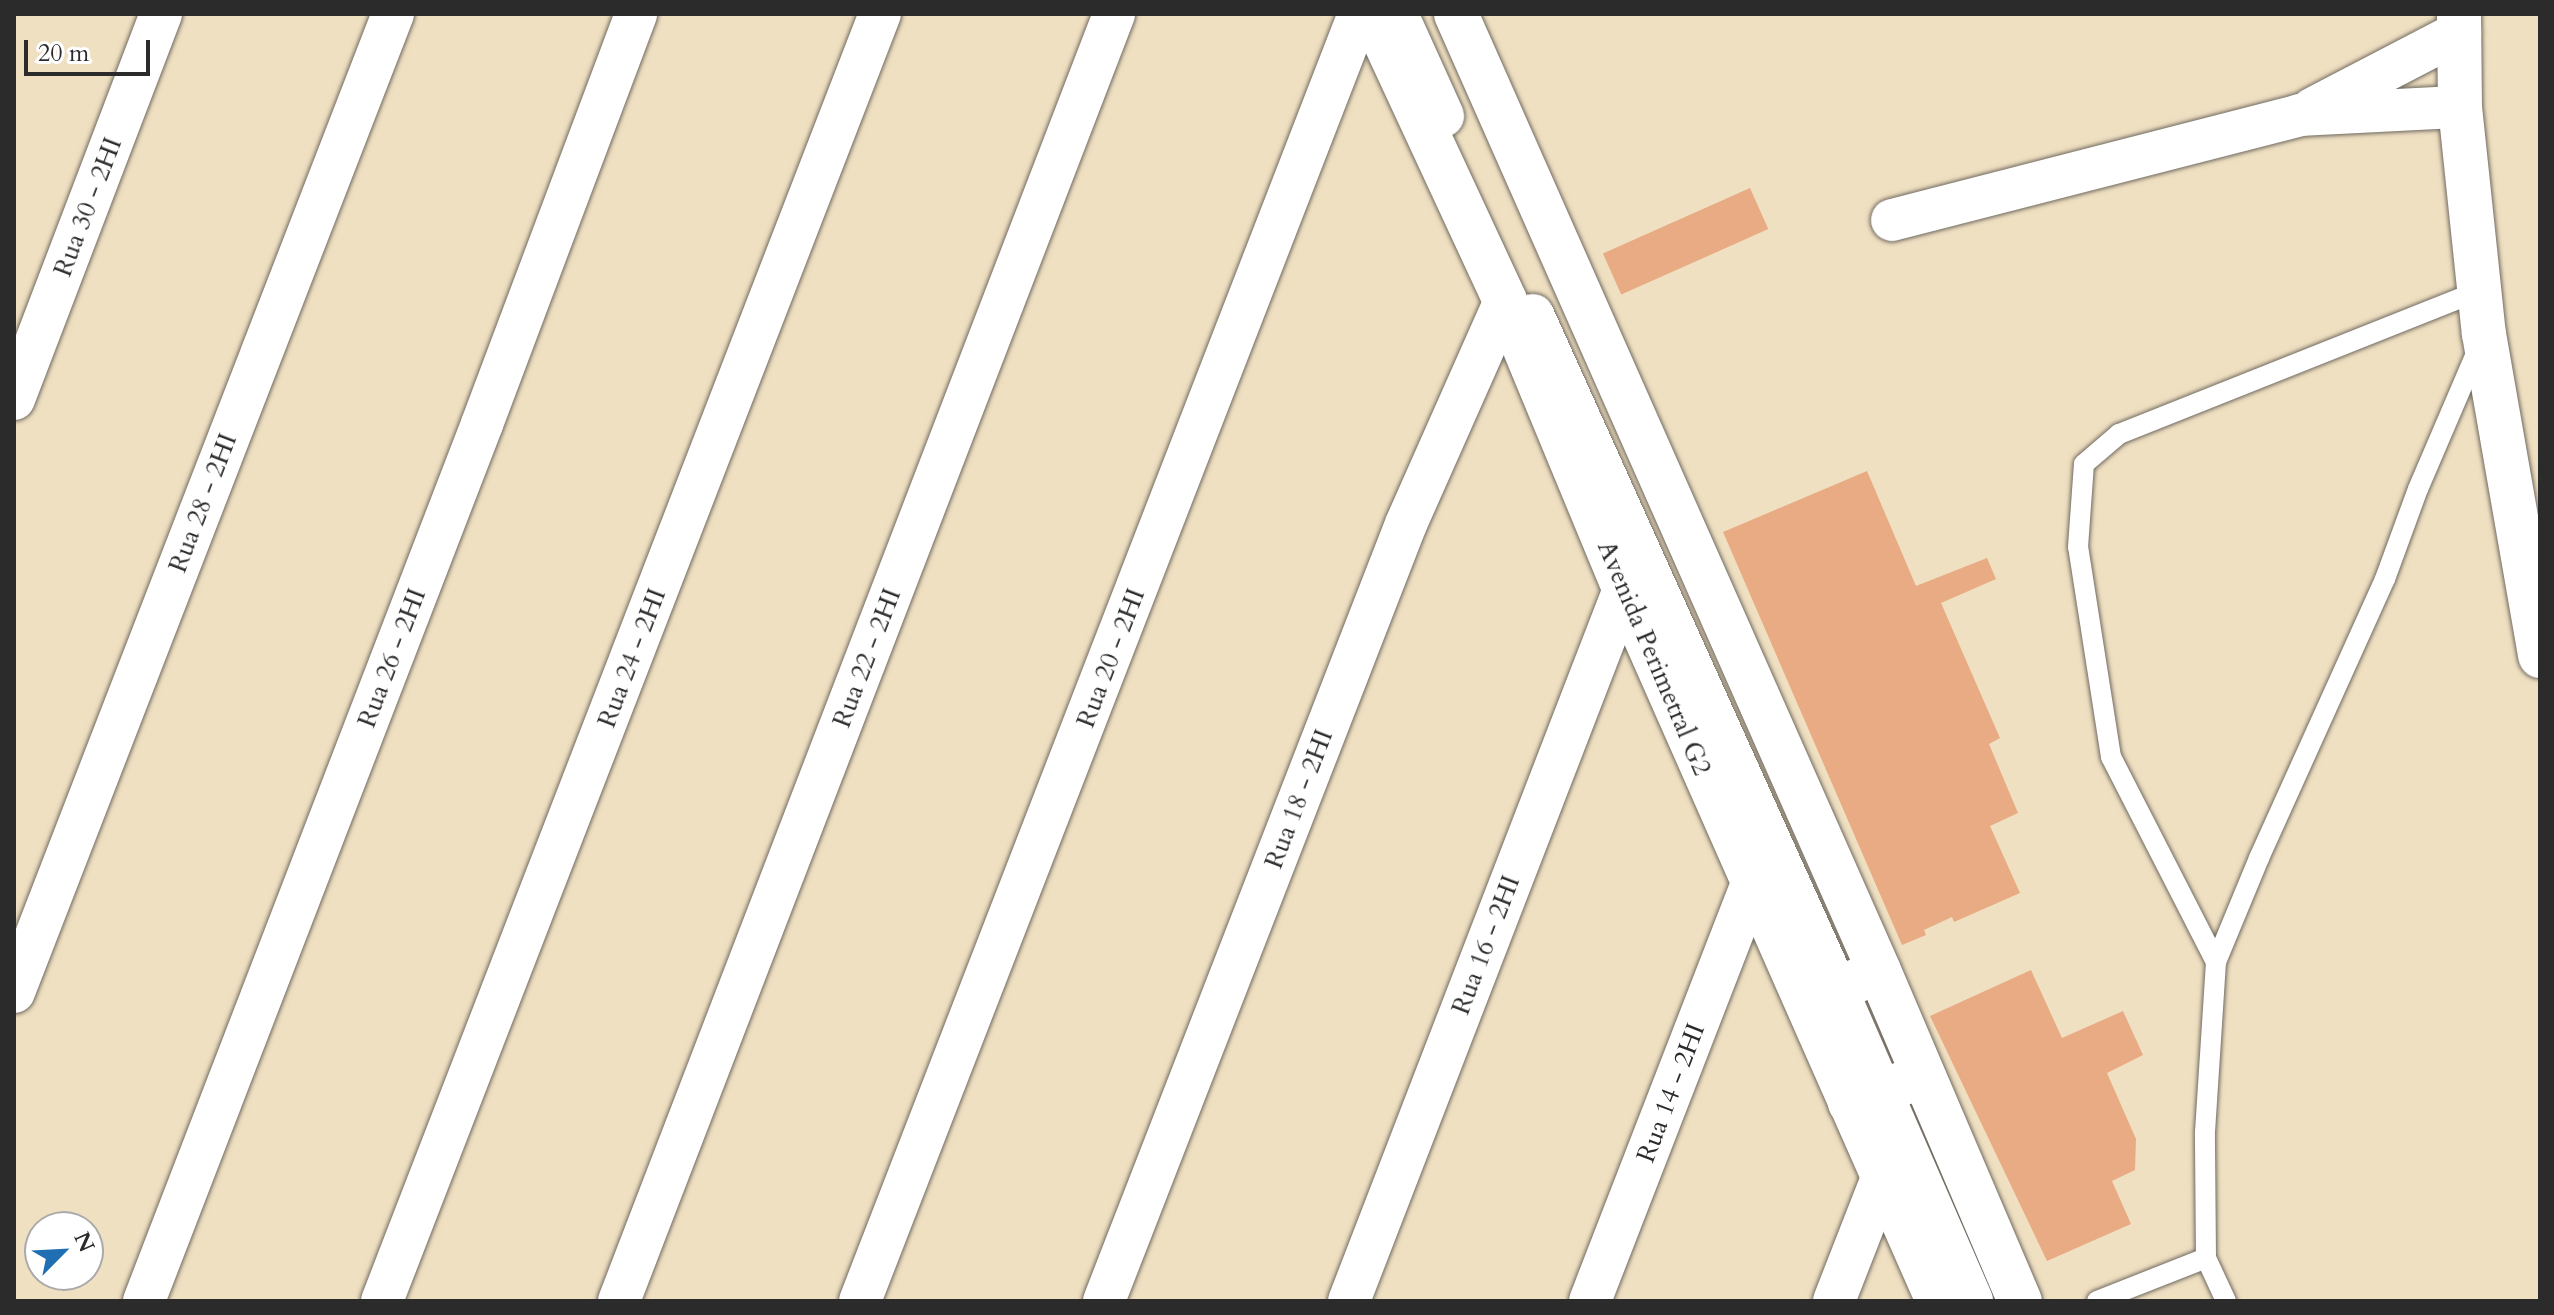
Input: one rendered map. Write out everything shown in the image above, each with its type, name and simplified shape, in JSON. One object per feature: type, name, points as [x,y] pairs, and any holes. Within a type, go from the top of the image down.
[{"type":"main road","name":"Avenida Perimetral G2","points":[[1372,14],[1505,301],[1624,589],[1752,884],[1823,996],[1865,1098],[1882,1178],[1938,1301]]},
{"type":"main road","points":[[1456,14],[1879,971],[2020,1301]]},
{"type":"main road","points":[[2460,23],[2460,107],[2484,334],[2540,656]]},
{"type":"main road","points":[[1823,996],[1879,971]]},
{"type":"main road","points":[[1865,1098],[1923,1076]]},
{"type":"street","name":"Rua 30 - 2HI","points":[[14,399],[161,14]]},
{"type":"street","name":"Rua 28 - 2HI","points":[[14,992],[393,14]]},
{"type":"street","name":"Rua 26 - 2HI","points":[[144,1301],[482,424],[636,14]]},
{"type":"street","name":"Rua 24 - 2HI","points":[[382,1301],[880,14]]},
{"type":"street","name":"Rua 22 - 2HI","points":[[619,1301],[1114,14]]},
{"type":"street","name":"Rua 20 - 2HI","points":[[860,1301],[1359,14]]},
{"type":"street","points":[[1397,14],[1823,996]]},
{"type":"street","points":[[2300,115],[2460,23]]},
{"type":"street","points":[[1892,220],[2300,115],[2460,107]]},
{"type":"street","name":"Rua 18 - 2HI","points":[[1104,1301],[1406,524],[1505,301]]},
{"type":"street","name":"Rua 16 - 2HI","points":[[1349,1301],[1624,589]]},
{"type":"street","name":"Rua 14 - 2HI","points":[[1590,1301],[1752,884]]},
{"type":"street","points":[[1865,1098],[1972,1301]]},
{"type":"street","points":[[1834,1301],[1882,1178]]},
{"type":"lane","points":[[2216,962],[2111,757],[2078,547],[2084,464],[2119,434],[2480,290]]},
{"type":"lane","points":[[2226,1301],[2206,1258],[2205,1132],[2216,962],[2259,858],[2385,579],[2418,489],[2484,334]]},
{"type":"lane","points":[[2097,1301],[2206,1258]]},
{"type":"building","points":[[1750,188],[1768,229],[1621,295],[1603,253]]},
{"type":"building","points":[[1867,471],[1916,586],[1987,558],[1996,579],[1941,603],[2000,738],[1989,744],[2018,813],[1990,826],[2020,893],[1954,922],[1952,917],[1924,930],[1926,935],[1902,945],[1723,532]]},
{"type":"building","points":[[2031,970],[2062,1038],[2123,1011],[2143,1055],[2107,1073],[2136,1139],[2135,1170],[2112,1181],[2131,1224],[2047,1261],[1930,1016]]}]
